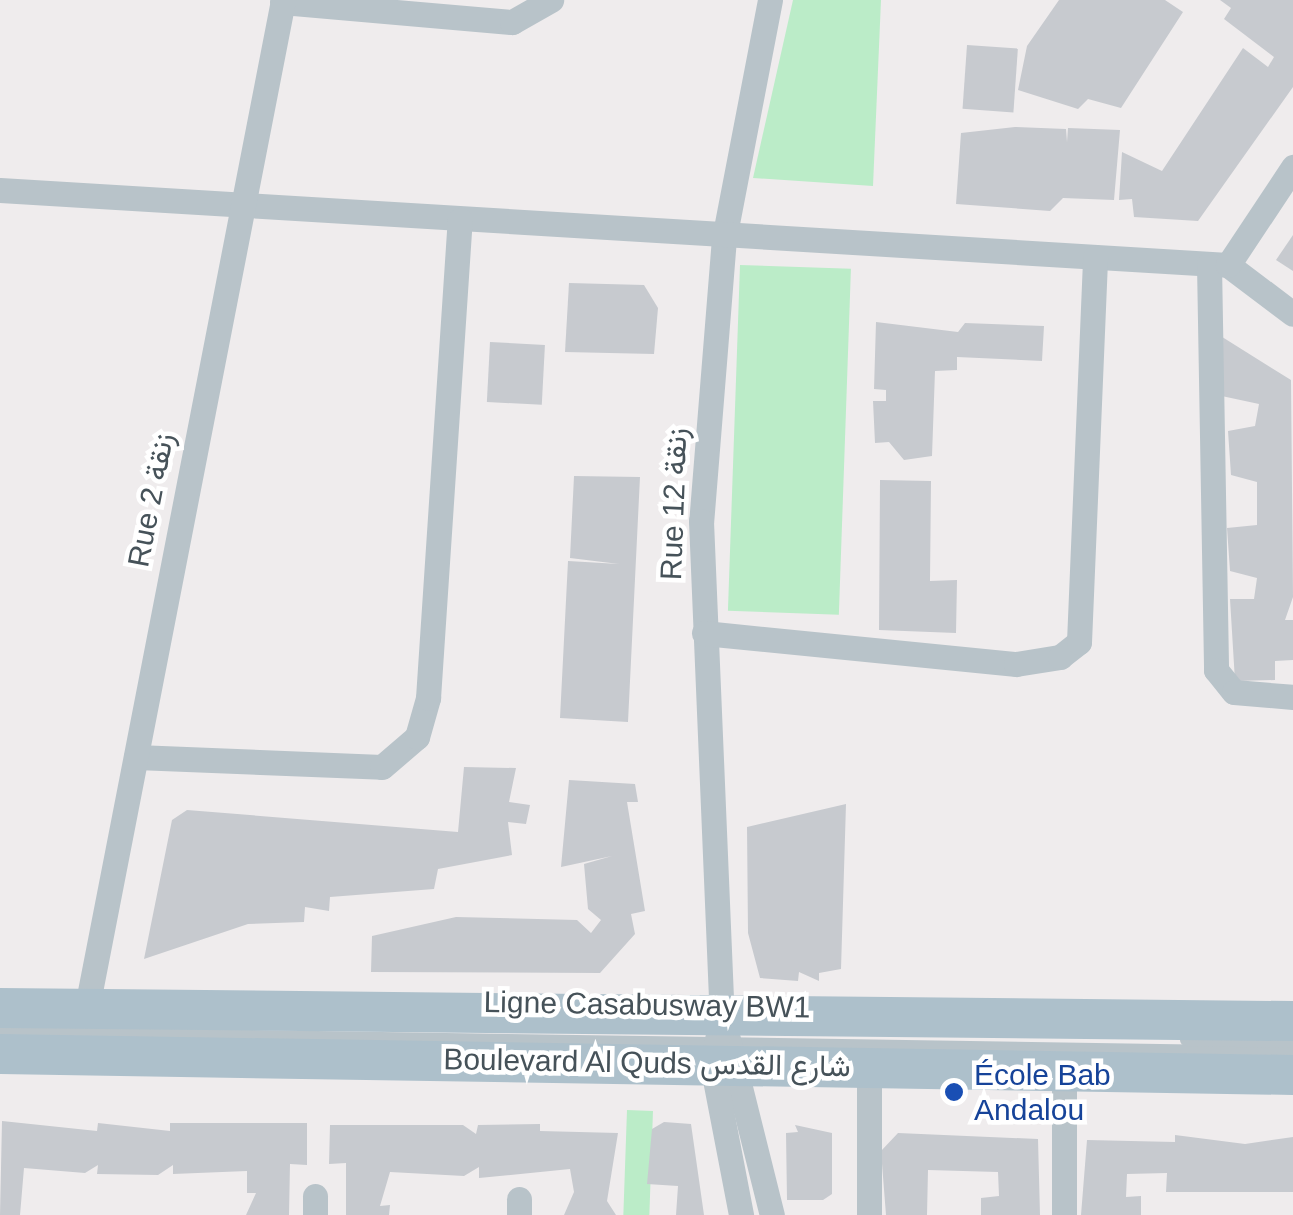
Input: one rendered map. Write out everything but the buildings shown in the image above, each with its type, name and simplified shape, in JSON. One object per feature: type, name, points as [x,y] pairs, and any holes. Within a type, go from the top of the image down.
[{"type":"main road","name":"Boulevard Al Quds شارع القدس","points":[[0,1008],[723,1041],[869,1066],[1293,1075]]},
{"type":"main road","name":"Boulevard Al Quds شارع القدس","points":[[0,1054],[723,1041],[1293,1021]]},
{"type":"street","points":[[282,1],[512,22],[551,0]]},
{"type":"street","name":"Rue 12 زنقة","points":[[723,1041],[702,521],[724,238],[770,0]]},
{"type":"street","name":"Rue 2 زنقة","points":[[86,1012],[239,205],[282,1]]},
{"type":"street","points":[[1293,167],[1219,264],[1216,670],[1234,692],[1293,697]]},
{"type":"street","points":[[0,190],[724,238],[1219,264],[1293,314]]},
{"type":"street","points":[[136,757],[382,767],[417,737],[428,698],[460,220]]},
{"type":"street","points":[[704,634],[1016,664],[1060,657],[1079,642],[1095,257]]},
{"type":"street","points":[[723,1041],[741,1215]]},
{"type":"street","points":[[723,1041],[772,1215]]},
{"type":"street","points":[[868,1215],[869,1066]]},
{"type":"street","points":[[1064,1068],[1064,1215]]},
{"type":"lane","name":"Ligne Casabusway BW1","points":[[0,1019],[723,1041],[1293,1042]]},
{"type":"lane","name":"Ligne Casabusway BW1","points":[[0,1032],[1293,1052]]},
{"type":"green space","points":[[793,0],[881,0],[873,186],[753,178]]},
{"type":"green space","points":[[740,265],[851,269],[839,615],[728,611]]},
{"type":"green space","points":[[627,1110],[653,1111],[649,1215],[623,1215]]},
{"type":"place","name":"École Bab Andalou","points":[[954,1092]]}]
